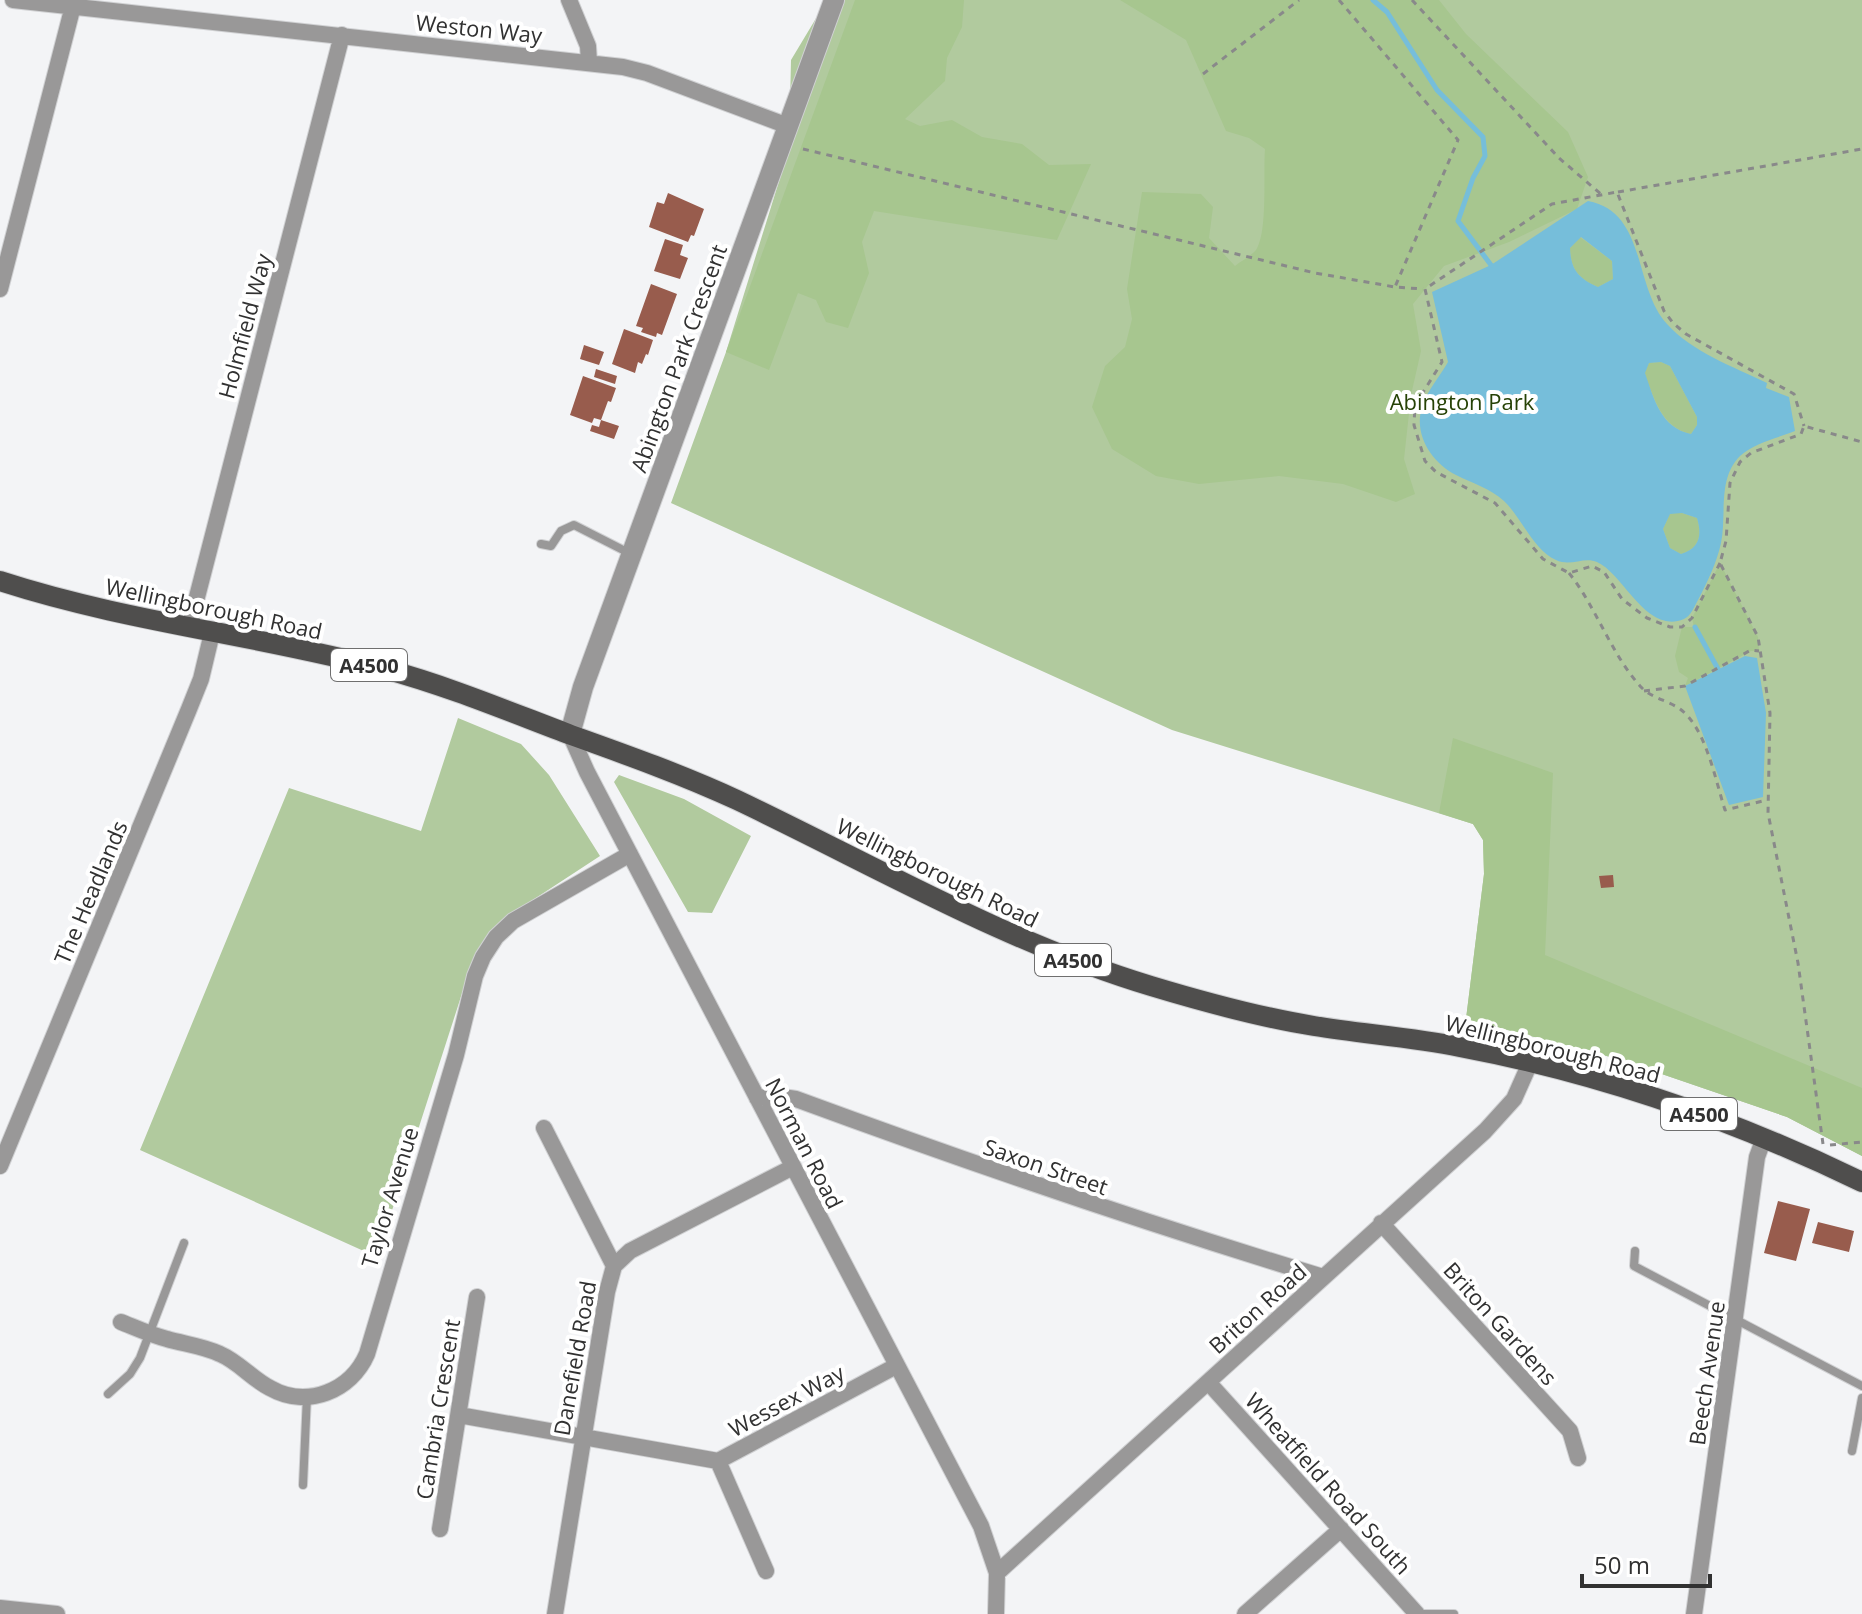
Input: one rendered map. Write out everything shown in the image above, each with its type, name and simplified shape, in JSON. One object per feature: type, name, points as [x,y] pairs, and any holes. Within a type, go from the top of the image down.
[{"type":"main road","name":"Wellingborough Road","points":[[0,581],[52,598],[389,670],[570,734],[733,799],[989,926],[1097,969],[1266,1017],[1460,1047],[1644,1094],[1764,1138],[1862,1182]]},
{"type":"street","name":"Weston Way","points":[[13,0],[589,62],[647,73],[788,126]]},
{"type":"street","points":[[569,0],[588,46],[589,62]]},
{"type":"street","name":"Abington Park Crescent","points":[[570,734],[583,687],[834,0]]},
{"type":"street","points":[[0,289],[73,6]]},
{"type":"street","name":"Holmfield Way","points":[[189,628],[342,35]]},
{"type":"street","name":"The Headlands","points":[[0,1166],[201,679],[212,633]]},
{"type":"street","name":"Norman Road","points":[[570,734],[981,1526],[997,1573],[996,1614]]},
{"type":"street","name":"Taylor Avenue","points":[[307,1396],[332,1391],[344,1384],[361,1368],[367,1354],[483,957],[496,937],[513,921],[630,854]]},
{"type":"street","name":"Briton Road","points":[[997,1573],[1503,1113],[1522,1086],[1530,1063]]},
{"type":"street","name":"Saxon Street","points":[[757,1098],[776,1096],[796,1099],[1015,1179],[1161,1228],[1323,1277]]},
{"type":"street","points":[[544,1128],[614,1266]]},
{"type":"street","name":"Beech Avenue","points":[[1694,1614],[1757,1157],[1764,1138]]},
{"type":"street","name":"Danefield Road","points":[[555,1614],[607,1292],[614,1266],[630,1251],[793,1167]]},
{"type":"street","name":"Briton Gardens","points":[[1381,1223],[1570,1431],[1578,1458]]},
{"type":"street","name":"Cambria Crescent","points":[[440,1529],[477,1297]]},
{"type":"street","points":[[121,1322],[221,1354],[280,1393],[307,1396]]},
{"type":"street","name":"Wessex Way","points":[[459,1415],[718,1461],[896,1366]]},
{"type":"street","name":"Wheatfield Road South","points":[[1208,1382],[1417,1614]]},
{"type":"street","points":[[718,1461],[766,1571]]},
{"type":"street","points":[[1245,1614],[1341,1529]]},
{"type":"street","points":[[0,1608],[57,1614]]},
{"type":"lane","points":[[541,544],[551,546],[561,531],[574,525],[631,554]]},
{"type":"lane","points":[[108,1394],[130,1374],[140,1358],[184,1243]]},
{"type":"lane","points":[[1635,1251],[1634,1266],[1862,1386]]},
{"type":"lane","points":[[303,1485],[307,1396]]},
{"type":"lane","points":[[1852,1451],[1862,1398]]},
{"type":"lane","name":"Wheatfield Road South","points":[[1417,1614],[1454,1614]]},
{"type":"path","points":[[1203,74],[1299,0]]},
{"type":"path","points":[[1339,0],[1458,140],[1395,287]]},
{"type":"path","points":[[1412,0],[1559,158],[1602,195]]},
{"type":"path","points":[[803,149],[1315,273],[1425,289],[1552,204],[1862,149]]},
{"type":"path","points":[[1569,573],[1592,566],[1604,572],[1622,599],[1647,618],[1670,627],[1682,627],[1692,618],[1720,563],[1728,529],[1730,483],[1740,462],[1751,453],[1801,434],[1804,426],[1794,394],[1686,334],[1664,311],[1617,192]]},
{"type":"path","points":[[1425,289],[1442,362],[1415,405],[1414,425],[1425,461],[1436,472],[1495,503],[1543,559],[1569,573],[1644,691],[1679,707],[1696,723],[1725,810],[1767,800]]},
{"type":"path","points":[[1804,426],[1862,442]]},
{"type":"path","points":[[1720,563],[1758,637],[1770,713],[1767,800],[1798,963],[1819,1101],[1824,1142],[1821,1148]]},
{"type":"path","points":[[1644,691],[1685,686],[1751,650],[1759,651]]},
{"type":"path","points":[[1833,1147],[1862,1142]]},
{"type":"green space","name":"Abington Park","points":[[827,0],[1862,0],[1862,1156],[1787,1117],[1618,1059],[1466,1019],[1484,874],[1483,840],[1473,824],[1172,730],[671,503],[726,352],[789,149],[791,60]]},
{"type":"green space","points":[[855,0],[964,0],[962,27],[947,58],[945,81],[905,119],[920,126],[952,120],[982,137],[1022,144],[1049,165],[1091,164],[1057,240],[874,211],[862,242],[869,273],[848,328],[826,322],[816,300],[798,293],[769,370],[726,352]]},
{"type":"green space","points":[[1120,0],[1439,0],[1466,34],[1568,132],[1588,177],[1577,209],[1509,242],[1444,266],[1413,304],[1421,351],[1411,395],[1404,459],[1415,494],[1396,502],[1343,484],[1279,476],[1199,484],[1156,476],[1112,449],[1092,407],[1105,366],[1125,347],[1132,319],[1127,289],[1142,192],[1201,194],[1213,207],[1209,238],[1235,266],[1256,250],[1260,241],[1265,149],[1249,138],[1226,131],[1186,40]]},
{"type":"green space","points":[[1580,237],[1612,261],[1613,279],[1598,287],[1577,272],[1570,248]]},
{"type":"green space","points":[[1661,362],[1670,366],[1697,417],[1697,425],[1691,434],[1666,418],[1652,393],[1644,373],[1649,363]]},
{"type":"green space","points":[[1670,513],[1697,518],[1698,540],[1681,554],[1670,548],[1663,529]]},
{"type":"green space","points":[[1720,563],[1758,637],[1759,651],[1751,651],[1685,686],[1688,678],[1679,672],[1675,656],[1682,627],[1694,627],[1692,618]]},
{"type":"green space","points":[[458,718],[521,744],[549,775],[600,856],[516,911],[467,978],[377,1257],[140,1150],[289,788],[421,831]]},
{"type":"green space","points":[[1453,738],[1553,773],[1545,955],[1862,1088],[1862,1156],[1787,1117],[1618,1059],[1466,1019],[1484,874],[1483,840],[1473,824],[1439,813]]},
{"type":"green space","points":[[619,775],[684,799],[751,836],[712,913],[688,912],[614,782]]},
{"type":"water","points":[[1588,201],[1607,208],[1630,235],[1656,309],[1667,324],[1701,351],[1767,383],[1766,388],[1789,397],[1795,431],[1752,448],[1740,456],[1728,475],[1723,532],[1717,558],[1694,608],[1684,619],[1670,622],[1658,619],[1597,562],[1562,562],[1548,555],[1504,501],[1447,469],[1426,446],[1420,415],[1431,388],[1448,362],[1432,292],[1491,265]],"holes":[[[1581,237],[1612,261],[1613,279],[1598,287],[1581,277],[1574,268],[1570,248]],[[1661,362],[1670,366],[1697,417],[1697,425],[1691,434],[1672,426],[1660,411],[1645,373],[1649,363]],[[1682,513],[1697,518],[1698,540],[1681,554],[1670,548],[1663,529],[1670,514]]]},
{"type":"water","points":[[1745,656],[1757,658],[1766,713],[1763,797],[1729,805],[1685,686]]},
{"type":"building","points":[[668,193],[704,209],[694,236],[691,235],[688,242],[649,227],[657,202],[664,204]]},
{"type":"building","points":[[665,239],[683,245],[680,255],[688,258],[680,279],[654,271]]},
{"type":"building","points":[[651,284],[677,294],[662,335],[657,333],[656,337],[641,332],[643,328],[636,326]]},
{"type":"building","points":[[624,329],[653,340],[648,355],[642,364],[638,362],[635,373],[612,364]]},
{"type":"building","points":[[584,345],[604,352],[599,365],[580,359]]},
{"type":"building","points":[[596,369],[617,376],[615,384],[594,377]]},
{"type":"building","points":[[583,376],[616,388],[601,420],[594,418],[592,423],[570,415]]},
{"type":"building","points":[[601,420],[619,426],[614,439],[590,431],[592,425],[599,427]]},
{"type":"building","points":[[1613,875],[1614,887],[1601,888],[1599,876]]},
{"type":"building","points":[[1778,1201],[1810,1209],[1796,1261],[1764,1253]]},
{"type":"building","points":[[1818,1222],[1854,1231],[1849,1252],[1812,1243]]},
{"type":"waterway","points":[[1373,0],[1387,12],[1437,90],[1483,137],[1485,156],[1473,178],[1458,221],[1491,265]]},
{"type":"waterway","points":[[1695,627],[1718,669]]}]
